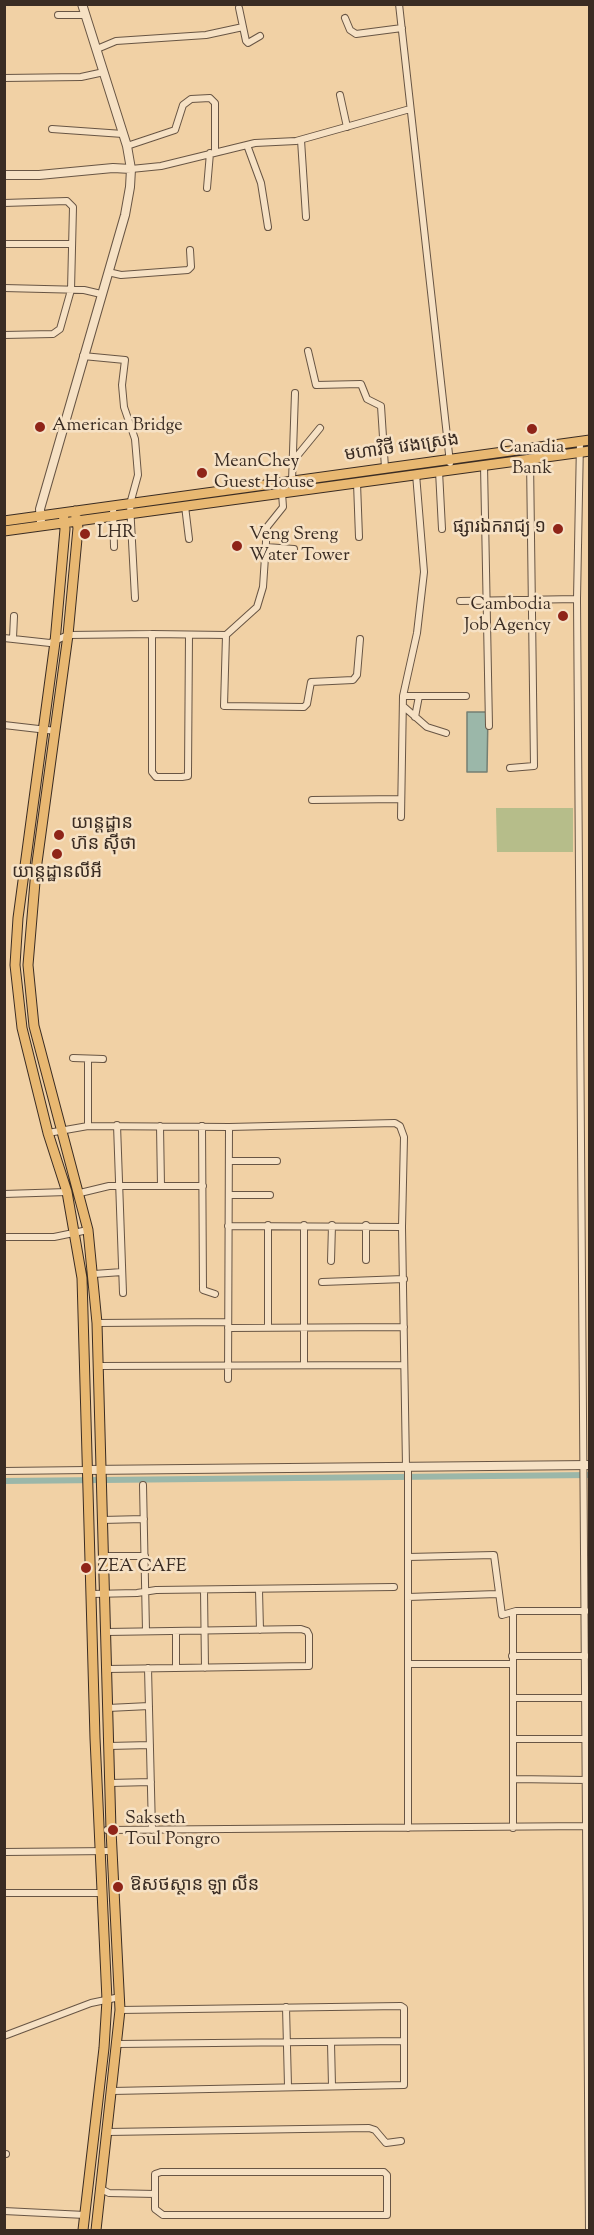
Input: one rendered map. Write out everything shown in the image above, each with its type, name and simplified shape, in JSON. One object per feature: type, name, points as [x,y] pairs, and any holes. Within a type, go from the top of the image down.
[{"type":"main road","name":"មហាវិថី វេងស្រេង","points":[[4,521],[41,521],[113,511],[130,504],[385,468],[450,464],[585,446]]},
{"type":"main road","name":"មហាវិថី វេងស្រេង","points":[[113,511],[130,514],[357,483],[439,471],[450,464],[484,465],[530,459],[585,446]]},
{"type":"main road","points":[[76,516],[68,635],[29,935],[30,994],[34,1026],[88,1230],[97,1323],[111,1830],[120,2010],[96,2230]]},
{"type":"main road","points":[[64,518],[55,642],[17,934],[17,994],[22,1028],[48,1133],[67,1192],[82,1278],[99,1851],[107,2000],[104,2048],[83,2230]]},
{"type":"main road","name":"មហាវិថី វេងស្រេង","points":[[4,531],[41,521]]},
{"type":"main road","points":[[17,934],[29,935]]},
{"type":"main road","points":[[17,994],[30,994]]},
{"type":"street","points":[[41,521],[40,509],[129,200],[131,169],[127,146],[82,4]]},
{"type":"street","points":[[399,4],[450,464]]},
{"type":"street","points":[[239,8],[248,43],[260,36]]},
{"type":"street","points":[[57,15],[86,15]]},
{"type":"street","points":[[345,18],[350,30],[356,34],[402,28]]},
{"type":"street","points":[[97,48],[116,41],[206,35],[243,27]]},
{"type":"street","points":[[4,78],[81,77],[104,72]]},
{"type":"street","points":[[340,95],[347,127]]},
{"type":"street","points":[[127,146],[175,130],[183,105],[191,99],[210,98],[215,102],[207,188]]},
{"type":"street","points":[[4,175],[39,175],[161,166],[247,145],[302,140],[376,117],[411,110]]},
{"type":"street","points":[[52,129],[123,134]]},
{"type":"street","points":[[302,140],[306,217]]},
{"type":"street","points":[[247,145],[261,183],[268,227]]},
{"type":"street","points":[[4,203],[70,202],[73,207],[70,290],[57,333],[4,335]]},
{"type":"street","points":[[4,244],[72,244]]},
{"type":"street","points":[[108,272],[121,275],[188,270],[191,267],[190,250]]},
{"type":"street","points":[[4,288],[70,290],[101,294]]},
{"type":"street","points":[[308,351],[316,385],[361,384],[367,399],[381,406],[385,468]]},
{"type":"street","points":[[83,356],[125,360],[122,385],[124,407],[135,439],[138,475],[130,504],[135,598]]},
{"type":"street","points":[[292,481],[295,393]]},
{"type":"street","points":[[293,462],[320,428]]},
{"type":"street","points":[[585,446],[578,460],[578,599],[581,1118],[587,1561],[589,2230]]},
{"type":"street","points":[[510,768],[534,766],[530,459]]},
{"type":"street","points":[[484,465],[484,601],[489,726]]},
{"type":"street","points":[[439,471],[442,529]]},
{"type":"street","points":[[401,817],[402,705],[423,596],[423,556],[416,474]]},
{"type":"street","points":[[357,483],[359,537]]},
{"type":"street","points":[[4,638],[55,642],[68,635],[226,635],[257,607],[263,587],[267,527],[283,507],[282,493]]},
{"type":"street","points":[[185,506],[189,539]]},
{"type":"street","points":[[113,511],[114,547]]},
{"type":"street","points":[[266,547],[294,549]]},
{"type":"street","points":[[460,601],[578,599]]},
{"type":"street","points":[[14,616],[14,638]]},
{"type":"street","points":[[152,634],[152,772],[162,777],[188,776],[189,635]]},
{"type":"street","points":[[226,635],[222,701],[227,708],[304,707],[307,704],[311,682],[314,680],[353,680],[357,675],[360,639]]},
{"type":"street","points":[[403,696],[466,696]]},
{"type":"street","points":[[415,717],[419,696]]},
{"type":"street","points":[[402,705],[427,727],[446,733]]},
{"type":"street","points":[[4,725],[56,730]]},
{"type":"street","points":[[312,800],[400,799]]},
{"type":"street","points":[[73,1058],[103,1059]]},
{"type":"street","points":[[88,1059],[88,1126]]},
{"type":"street","points":[[581,1118],[590,1118]]},
{"type":"street","points":[[48,1133],[88,1126],[117,1125],[229,1127],[395,1123],[400,1126],[404,1137],[402,1227],[408,1557],[408,1828]]},
{"type":"street","points":[[117,1125],[117,1186],[123,1293]]},
{"type":"street","points":[[160,1126],[161,1186]]},
{"type":"street","points":[[202,1126],[203,1290],[215,1294]]},
{"type":"street","points":[[228,1379],[229,1127]]},
{"type":"street","points":[[229,1161],[277,1161]]},
{"type":"street","points":[[80,1193],[117,1186],[203,1186]]},
{"type":"street","points":[[4,1194],[67,1192]]},
{"type":"street","points":[[229,1195],[270,1195]]},
{"type":"street","points":[[268,1225],[268,1328]]},
{"type":"street","points":[[304,1225],[304,1365]]},
{"type":"street","points":[[331,1261],[332,1225]]},
{"type":"street","points":[[228,1226],[402,1227]]},
{"type":"street","points":[[366,1226],[366,1260]]},
{"type":"street","points":[[4,1237],[54,1237],[88,1230]]},
{"type":"street","points":[[94,1275],[122,1272]]},
{"type":"street","points":[[322,1282],[404,1280]]},
{"type":"street","points":[[97,1323],[228,1325],[268,1328],[404,1327]]},
{"type":"street","points":[[98,1366],[404,1365]]},
{"type":"street","points":[[4,1471],[101,1477],[585,1469]]},
{"type":"street","points":[[143,1485],[146,1631]]},
{"type":"street","points":[[102,1520],[144,1520]]},
{"type":"street","points":[[408,1557],[494,1555],[497,1594],[502,1616],[513,1612],[586,1611]]},
{"type":"street","points":[[104,1556],[145,1556]]},
{"type":"street","points":[[92,1594],[394,1587]]},
{"type":"street","points":[[204,1590],[205,1668]]},
{"type":"street","points":[[259,1590],[260,1630]]},
{"type":"street","points":[[408,1597],[497,1594]]},
{"type":"street","points":[[513,1612],[513,1828]]},
{"type":"street","points":[[176,1631],[176,1668]]},
{"type":"street","points":[[106,1632],[307,1631],[309,1666],[107,1670]]},
{"type":"street","points":[[512,1656],[586,1656]]},
{"type":"street","points":[[408,1664],[512,1665]]},
{"type":"street","points":[[148,1668],[152,1830]]},
{"type":"street","points":[[513,1698],[586,1698]]},
{"type":"street","points":[[108,1708],[149,1706]]},
{"type":"street","points":[[513,1739],[587,1739]]},
{"type":"street","points":[[109,1746],[150,1745]]},
{"type":"street","points":[[513,1779],[587,1780]]},
{"type":"street","points":[[110,1783],[151,1782]]},
{"type":"street","points":[[99,1830],[588,1826]]},
{"type":"street","points":[[4,1852],[112,1851]]},
{"type":"street","points":[[4,1893],[101,1893]]},
{"type":"street","points":[[4,2036],[81,2007],[120,1997]]},
{"type":"street","points":[[112,2091],[404,2085],[404,2008],[401,2006],[120,2010]]},
{"type":"street","points":[[286,2007],[288,2086]]},
{"type":"street","points":[[118,2044],[404,2041]]},
{"type":"street","points":[[331,2043],[332,2086]]},
{"type":"street","points":[[107,2132],[369,2128],[386,2143],[402,2141]]},
{"type":"street","points":[[379,2171],[387,2175],[388,2211],[387,2215],[383,2216],[164,2214],[155,2209],[155,2194],[155,2174],[161,2172],[379,2171]]},
{"type":"street","points":[[101,2190],[109,2193],[155,2194]]},
{"type":"street","points":[[4,2211],[85,2215]]},
{"type":"green space","points":[[496,808],[573,808],[573,852],[497,852]]},
{"type":"shaded area","points":[[467,712],[488,712],[487,772],[467,772]]},
{"type":"waterway","points":[[4,1481],[590,1475]]},
{"type":"place","name":"American Bridge","points":[[40,427]]},
{"type":"place","name":"Canadia Bank","points":[[532,429]]},
{"type":"place","name":"MeanChey Guest House","points":[[202,473]]},
{"type":"place","name":"ផ្សារឯករាជ្យ ១","points":[[558,529]]},
{"type":"place","name":"LHR","points":[[85,534]]},
{"type":"place","name":"Veng Sreng Water Tower","points":[[237,546]]},
{"type":"place","name":"Cambodia Job Agency","points":[[563,616]]},
{"type":"place","name":"យាន្ដដ្ឋាន ហ៊ន ស៊ីថា","points":[[59,835]]},
{"type":"place","name":"យាន្ដដ្ឋានលីអី","points":[[57,854]]},
{"type":"place","name":"ZEA CAFE","points":[[86,1568]]},
{"type":"place","name":"Sakseth Toul Pongro","points":[[113,1830]]},
{"type":"place","name":"ឱសថស្ថាន ឡា លីន","points":[[118,1887]]}]
